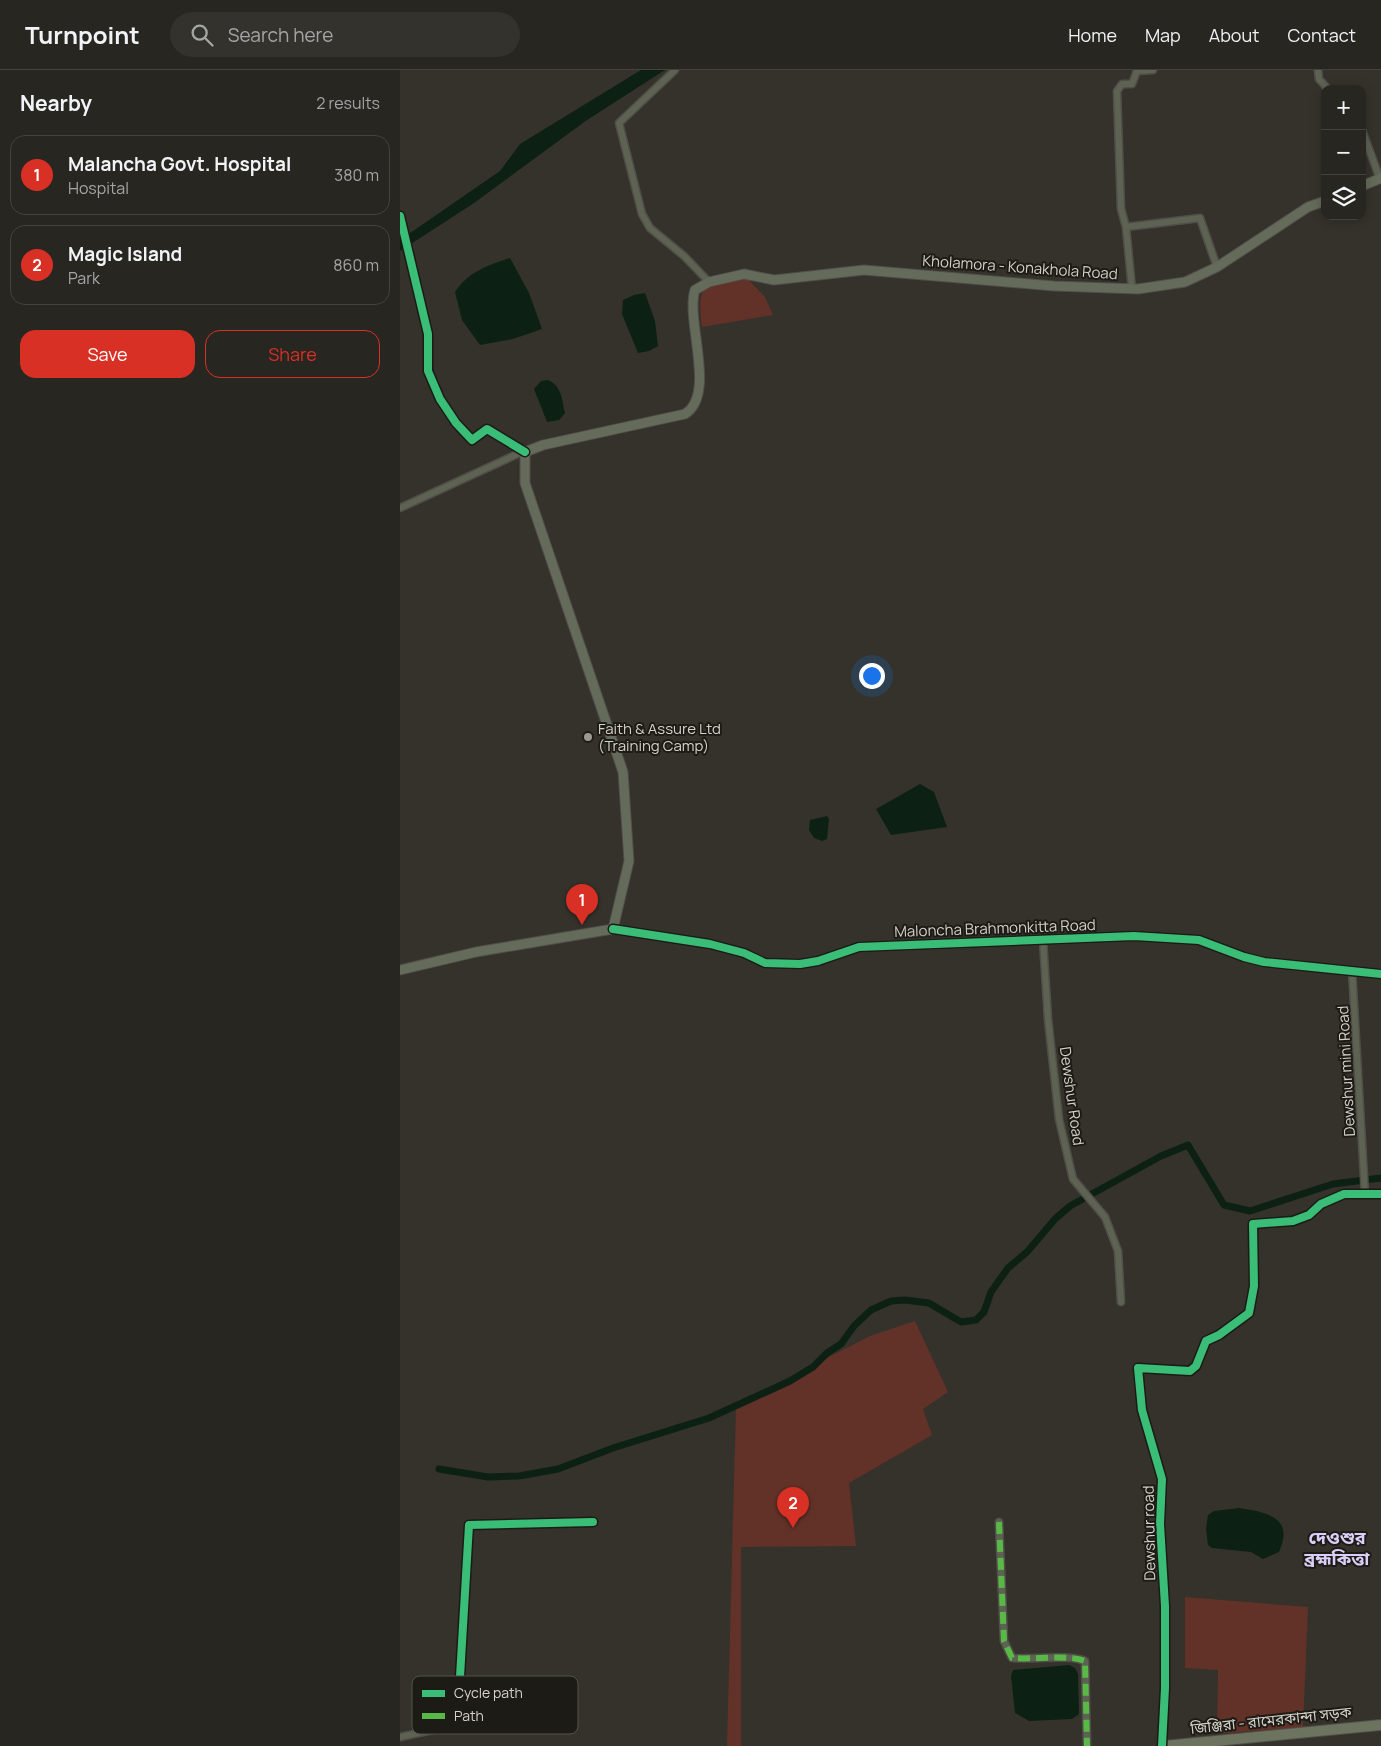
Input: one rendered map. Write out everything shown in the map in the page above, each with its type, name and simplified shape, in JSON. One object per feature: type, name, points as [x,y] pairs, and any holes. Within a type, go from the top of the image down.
[{"type":"main road","points":[[1366,184],[1380,178]]},
{"type":"main road","name":"Kholamora - Konakhola Road","points":[[524,452],[543,445],[685,414],[691,410],[697,402],[698,381],[698,342],[691,301],[695,290],[709,282],[744,274],[774,280],[864,270],[1054,286],[1132,289],[1185,282],[1216,267],[1308,207],[1321,202]]},
{"type":"main road","points":[[524,452],[525,482],[623,772],[629,861],[613,929]]},
{"type":"main road","name":"Maloncha Brahmonkitta Road","points":[[400,970],[476,952],[613,929],[710,944],[744,953],[765,964],[818,961],[859,947],[1134,936],[1199,940],[1244,957],[1264,962],[1381,974]]},
{"type":"main road","name":"জিঞ্জিরা - রামেরকান্দা সড়ক","points":[[1163,1746],[1381,1725]]},
{"type":"street","points":[[675,70],[620,123],[642,214],[650,228],[684,256],[709,282]]},
{"type":"street","points":[[1132,289],[1126,227],[1121,209],[1117,92],[1122,84],[1132,84],[1137,71],[1153,70]]},
{"type":"street","points":[[1318,70],[1319,79],[1324,85]]},
{"type":"street","points":[[1366,141],[1380,178]]},
{"type":"street","points":[[400,216],[428,334],[428,371],[440,399],[456,423],[472,440],[487,429],[524,452]]},
{"type":"street","points":[[1126,227],[1200,218],[1216,267]]},
{"type":"street","points":[[400,508],[524,452]]},
{"type":"street","name":"Dewshur Road","points":[[1043,940],[1048,1020],[1059,1119],[1073,1179],[1105,1216],[1118,1251],[1121,1302]]},
{"type":"street","name":"Dewshur mini Road","points":[[1352,970],[1359,1124],[1365,1194]]},
{"type":"street","name":"Dewshur road","points":[[1163,1746],[1165,1624],[1160,1524],[1162,1479],[1142,1410],[1138,1368],[1190,1371],[1196,1366],[1206,1341],[1220,1335],[1249,1313],[1254,1286],[1253,1224],[1293,1220],[1309,1215],[1321,1204],[1344,1194],[1365,1194]]},
{"type":"street","points":[[1365,1194],[1381,1194]]},
{"type":"street","points":[[460,1676],[469,1525],[593,1522]]},
{"type":"street","points":[[999,1522],[1004,1641],[1012,1658],[1033,1660],[1077,1658],[1085,1661],[1087,1746]]},
{"type":"street","points":[[400,1737],[417,1734]]},
{"type":"shaded area","points":[[641,70],[665,70],[587,120],[474,203],[400,251],[400,240],[500,171],[520,144]]},
{"type":"shaded area","points":[[510,258],[529,293],[542,329],[513,339],[480,345],[462,320],[455,292],[472,274]]},
{"type":"shaded area","points":[[744,275],[765,297],[773,315],[702,327],[700,301],[702,293],[706,288],[720,281]]},
{"type":"shaded area","points":[[645,293],[655,321],[658,346],[649,351],[638,353],[622,314],[623,300]]},
{"type":"shaded area","points":[[548,380],[559,390],[565,413],[559,420],[547,422],[534,389],[541,381]]},
{"type":"shaded area","points":[[920,784],[934,792],[947,827],[891,835],[876,809]]},
{"type":"shaded area","points":[[827,816],[829,819],[827,839],[822,841],[814,838],[809,830],[810,820]]},
{"type":"shaded area","points":[[915,1321],[948,1392],[923,1409],[932,1435],[849,1483],[856,1546],[741,1547],[741,1746],[727,1746],[736,1408],[800,1377],[829,1357],[870,1336]]},
{"type":"shaded area","points":[[1239,1508],[1268,1514],[1275,1518],[1283,1531],[1283,1540],[1279,1552],[1263,1559],[1251,1552],[1212,1548],[1208,1545],[1206,1529],[1208,1515],[1214,1511]]},
{"type":"shaded area","points":[[1185,1597],[1308,1607],[1303,1727],[1217,1734],[1218,1670],[1185,1668]]},
{"type":"shaded area","points":[[1069,1665],[1075,1668],[1078,1674],[1079,1714],[1072,1719],[1029,1721],[1015,1713],[1011,1676],[1013,1670]]},
{"type":"waterway","points":[[439,1469],[488,1477],[519,1476],[558,1469],[613,1448],[709,1418],[790,1381],[813,1367],[827,1353],[841,1344],[854,1326],[871,1310],[891,1301],[905,1300],[929,1303],[961,1322],[976,1320],[984,1312],[991,1292],[1008,1268],[1027,1252],[1055,1219],[1070,1206],[1161,1156],[1188,1145],[1224,1205],[1250,1211],[1333,1184],[1381,1178]]},
{"type":"marked path","points":[[999,1522],[1004,1641],[1012,1658],[1069,1658],[1085,1661],[1087,1746]]},
{"type":"cycle path","points":[[400,216],[428,334],[428,371],[440,399],[456,423],[472,440],[487,429],[525,452]]},
{"type":"cycle path","points":[[613,929],[710,944],[744,953],[765,963],[800,964],[818,961],[859,947],[1134,936],[1199,940],[1244,957],[1264,962],[1381,974]]},
{"type":"cycle path","points":[[1162,1746],[1165,1688],[1165,1606],[1160,1524],[1162,1479],[1142,1410],[1138,1368],[1190,1371],[1196,1366],[1206,1341],[1219,1335],[1249,1313],[1254,1286],[1253,1224],[1293,1221],[1309,1215],[1321,1204],[1344,1194],[1381,1194]]},
{"type":"cycle path","points":[[460,1676],[469,1525],[593,1522]]},
{"type":"place","name":"Faith & Assure Ltd (Training Camp)","points":[[588,737]]},
{"type":"place","name":"Malancha Govt. Hospital","points":[[582,925]]},
{"type":"place","name":"Magic Island","points":[[793,1528]]},
{"type":"district","name":"দেওশুর ব্রহ্মকিত্তা","points":[[1337,1547]]}]
